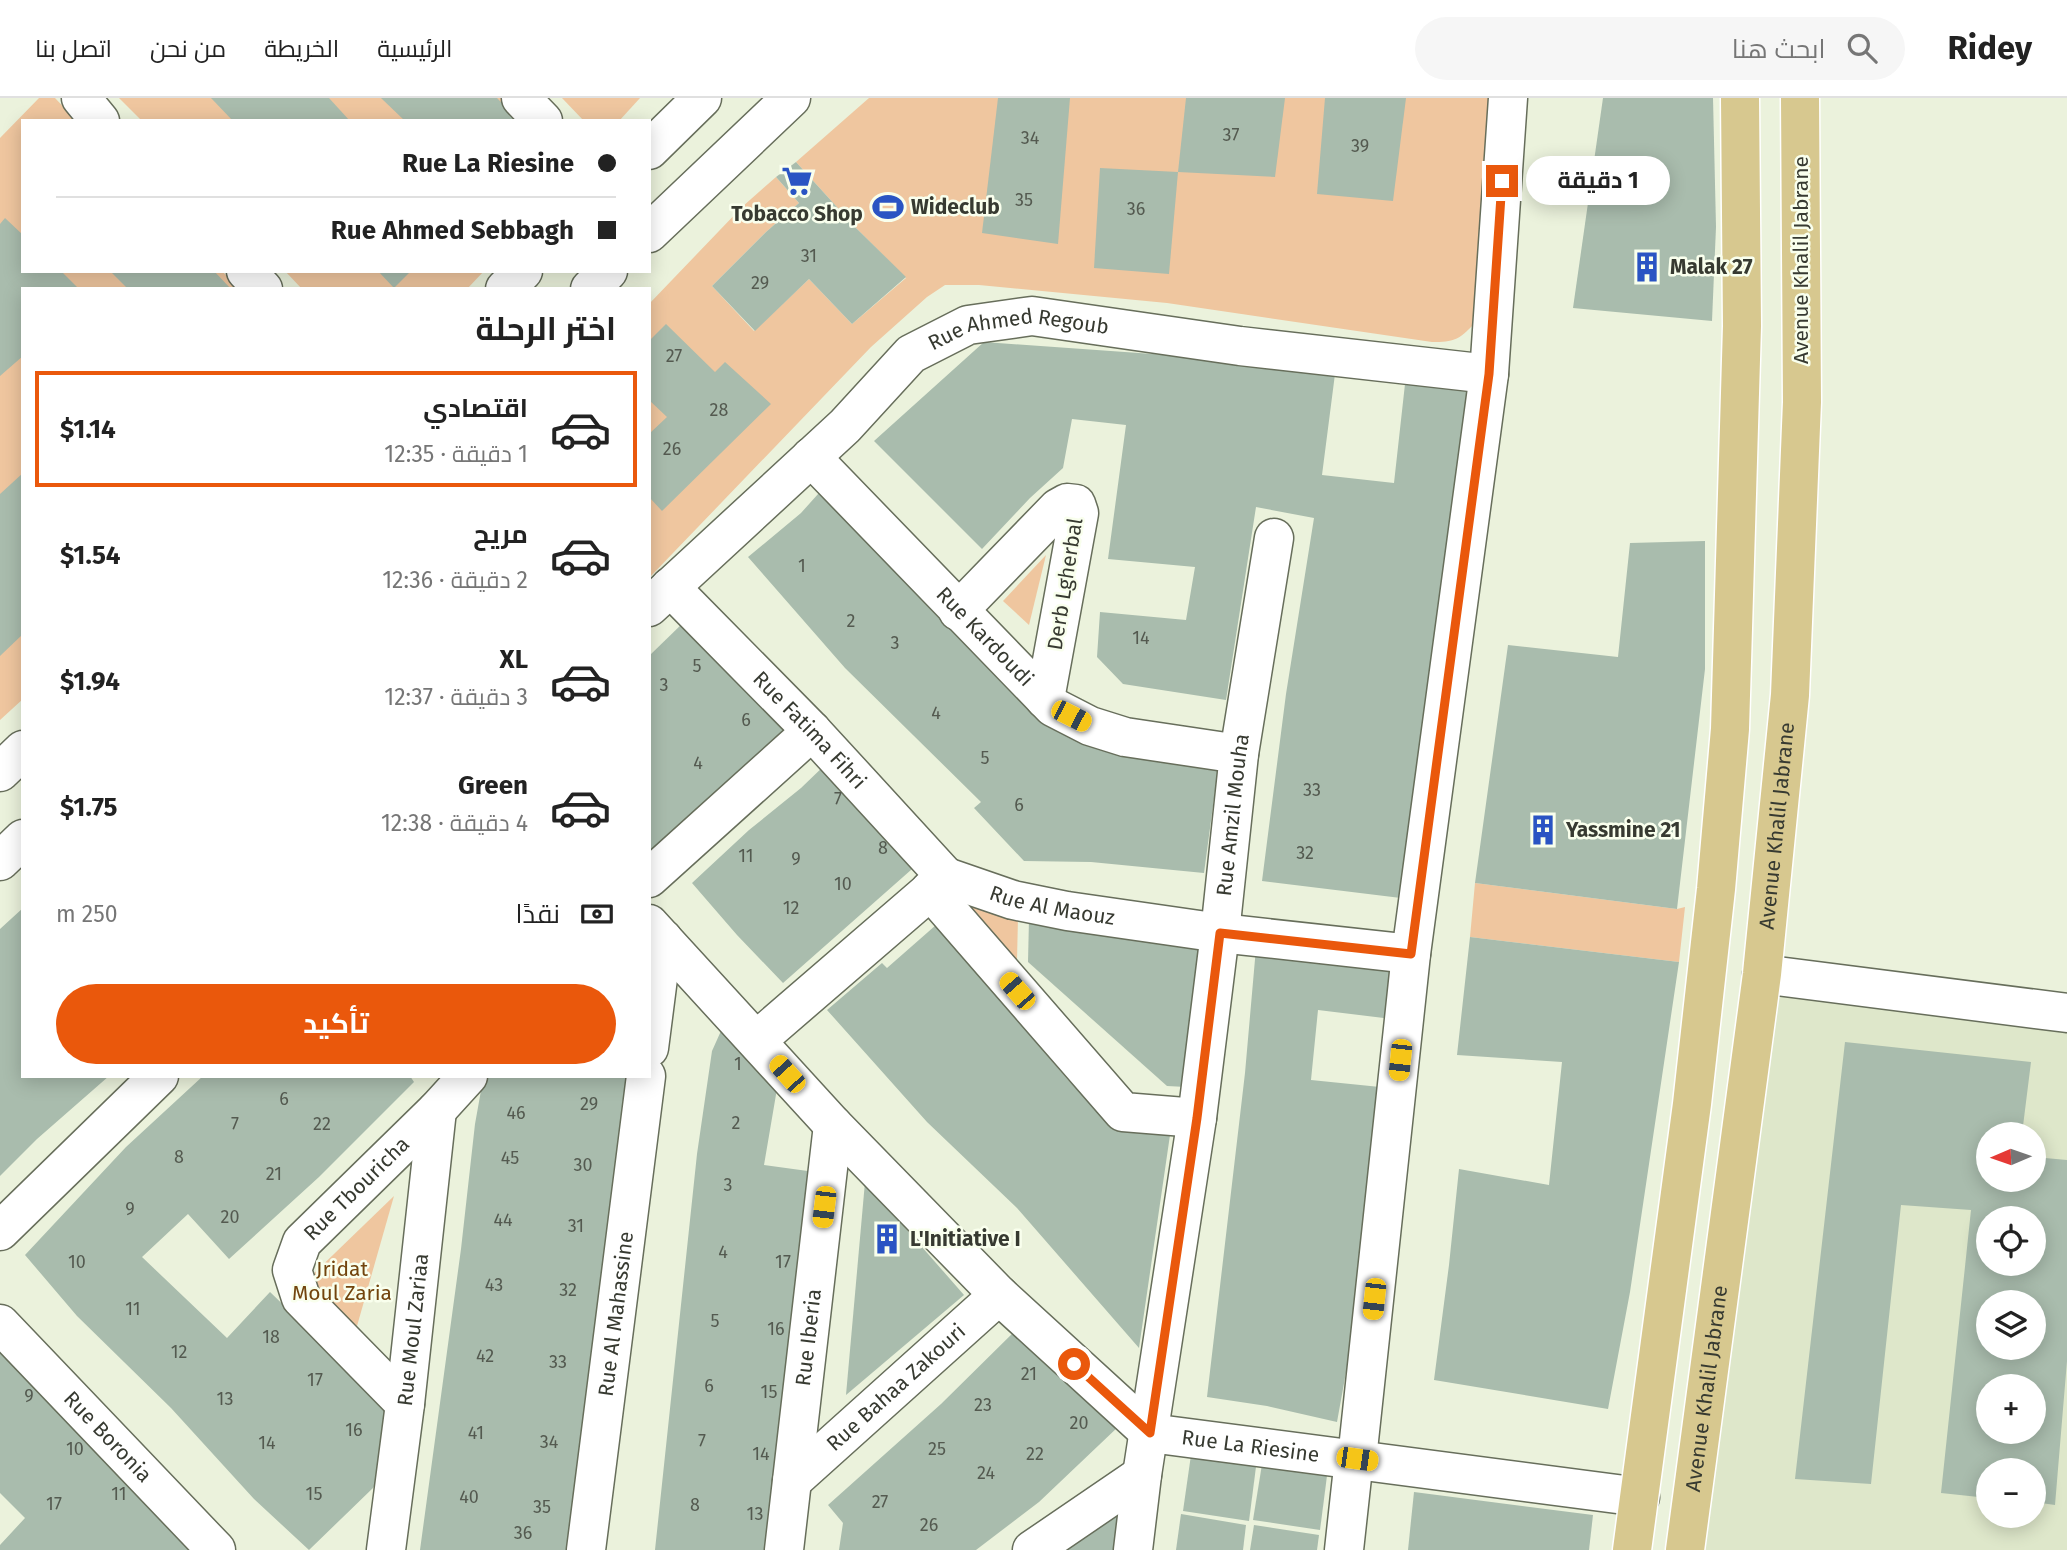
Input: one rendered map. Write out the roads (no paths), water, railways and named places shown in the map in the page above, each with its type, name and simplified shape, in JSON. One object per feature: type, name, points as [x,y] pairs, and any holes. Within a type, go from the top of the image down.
[{"type":"main road","points":[[1632,1550],[1692,1104],[1716,889],[1730,729],[1742,326],[1740,98]]},
{"type":"main road","name":"Avenue Khalil Jabrane","points":[[1685,1550],[1762,974],[1791,681],[1802,402],[1800,98]]},
{"type":"main road","points":[[1801,143],[1826,98]]},
{"type":"street","points":[[80,98],[98,119]]},
{"type":"street","points":[[520,98],[541,119]]},
{"type":"street","points":[[651,147],[702,98]]},
{"type":"street","points":[[651,231],[791,98]]},
{"type":"street","points":[[1344,1550],[1352,1477],[1357,1459],[1411,954],[1489,374],[1508,98]]},
{"type":"street","points":[[248,273],[261,287]]},
{"type":"street","points":[[507,287],[521,273]]},
{"type":"street","points":[[592,287],[606,273]]},
{"type":"street","name":"Rue Ahmed Regoub","points":[[660,597],[845,426],[911,354],[968,325],[1032,316],[1240,346],[1489,374]]},
{"type":"street","name":"Rue Kardoudi","points":[[811,457],[1052,706],[1090,726],[1125,737],[1239,754]]},
{"type":"street","name":"Derb Lgherbal","points":[[958,611],[1058,508],[1068,503],[1076,504],[1079,513],[1045,699]]},
{"type":"street","name":"Rue Amzil Mouha","points":[[1133,1550],[1197,1118],[1239,754],[1274,538]]},
{"type":"street","name":"Rue Fatima Fihri","points":[[660,597],[812,731],[1123,1112],[1197,1118]]},
{"type":"street","points":[[651,876],[812,731]]},
{"type":"street","points":[[0,772],[21,752]]},
{"type":"street","points":[[0,862],[21,841]]},
{"type":"street","points":[[757,1040],[938,884]]},
{"type":"street","name":"Rue Al Maouz","points":[[938,884],[1068,911],[1220,933],[1411,954]]},
{"type":"street","points":[[651,1015],[656,931]]},
{"type":"street","name":"Rue La Riesine","points":[[656,931],[834,1125],[999,1295],[1150,1433],[1640,1497]]},
{"type":"street","points":[[1762,974],[2067,1013]]},
{"type":"street","points":[[0,1231],[157,1078]]},
{"type":"street","name":"Rue Tbouricha","points":[[405,1404],[300,1298],[292,1270],[302,1242],[466,1078]]},
{"type":"street","name":"Rue Al Mahassine","points":[[586,1550],[646,1078]]},
{"type":"street","name":"Rue Moul Zariaa","points":[[386,1550],[437,1110]]},
{"type":"street","name":"Rue Iberia","points":[[784,1550],[834,1125]]},
{"type":"street","name":"Rue Bahaa Zakouri","points":[[792,1481],[999,1295]]},
{"type":"street","name":"Rue Boronia","points":[[0,1324],[216,1550]]},
{"type":"street","points":[[1032,1550],[1142,1475]]},
{"type":"place","name":"Tobacco Shop","points":[[797,181]]},
{"type":"place","name":"Wideclub","points":[[888,207]]},
{"type":"place","name":"Malak 27","points":[[1647,267]]},
{"type":"place","name":"Yassmine 21","points":[[1543,830]]},
{"type":"place","name":"L'Initiative I","points":[[887,1239]]},
{"type":"park label","name":"Jridat Moul Zaria","points":[[342,1281]]}]
